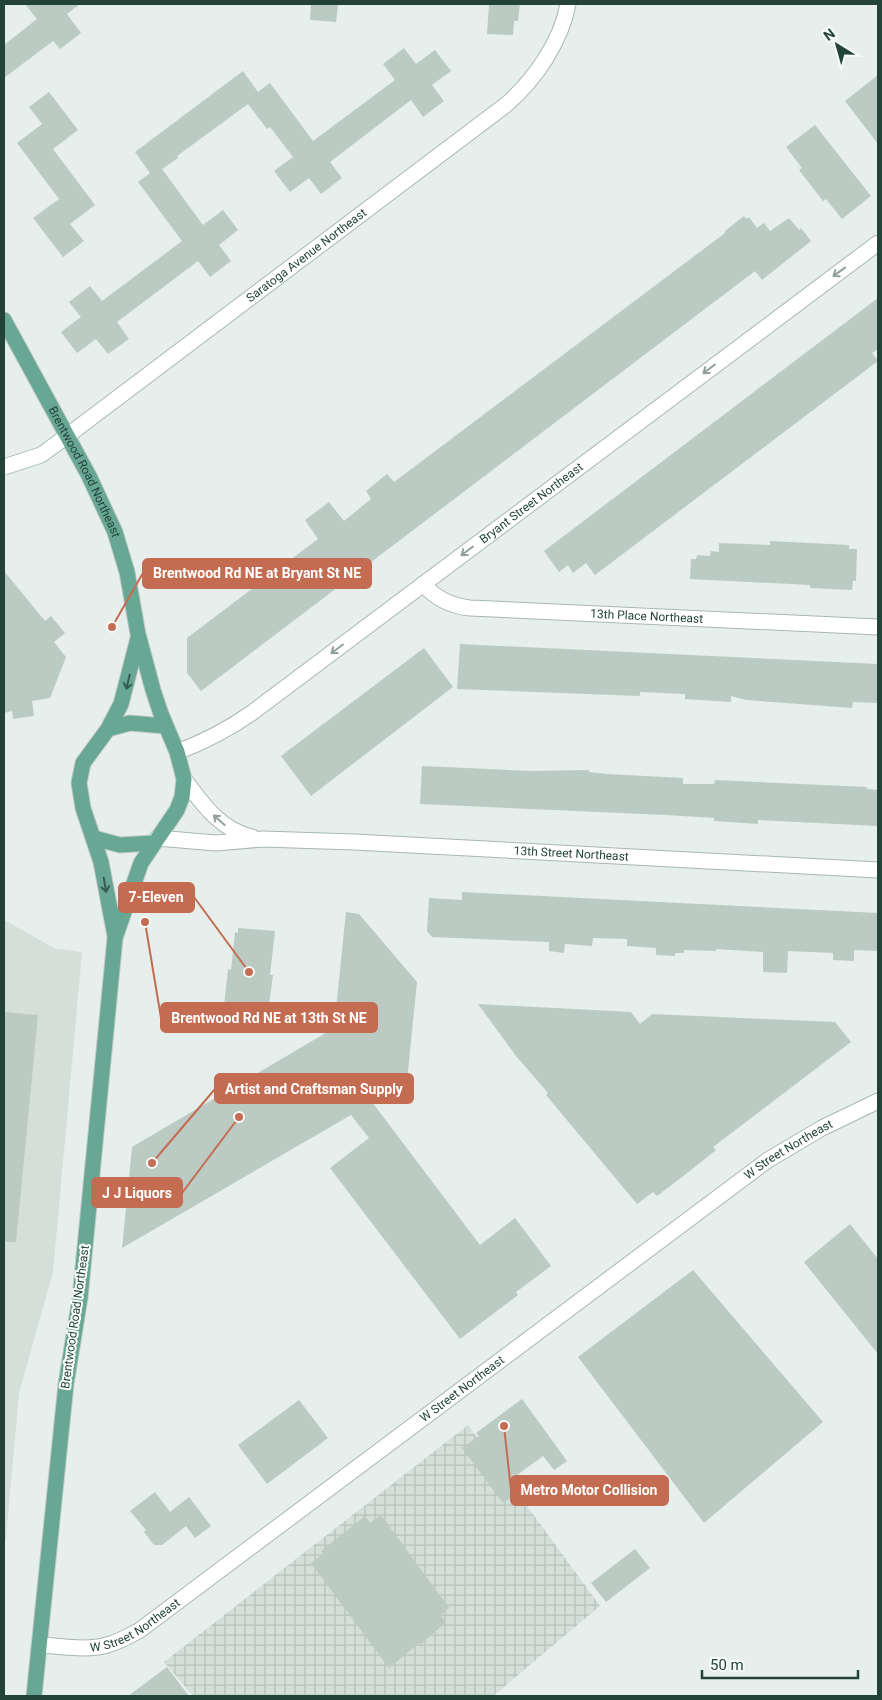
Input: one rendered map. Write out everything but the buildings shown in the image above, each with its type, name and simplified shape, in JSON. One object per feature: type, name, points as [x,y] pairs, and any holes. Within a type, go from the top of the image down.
[{"type":"main road","name":"Brentwood Road Northeast","points":[[4,320],[97,492],[115,532],[129,582],[138,634],[165,726]]},
{"type":"main road","name":"Brentwood Road Northeast","points":[[108,729],[121,704],[126,689],[138,634]]},
{"type":"main road","points":[[130,723],[150,723],[165,726],[177,752],[184,779],[182,797],[177,810],[155,841],[120,845],[94,838],[83,808],[79,783],[83,763],[108,729],[130,723]]},
{"type":"main road","name":"Brentwood Road Northeast","points":[[94,838],[102,862],[115,938]]},
{"type":"main road","name":"Brentwood Road Northeast","points":[[34,1696],[66,1384],[80,1298],[115,938],[144,857],[155,841]]},
{"type":"street","name":"Saratoga Avenue Northeast","points":[[4,467],[41,455],[507,104],[525,86],[540,66],[555,39],[568,4]]},
{"type":"street","name":"Bryant Street Northeast","points":[[177,752],[205,740],[246,717],[878,243]]},
{"type":"street","name":"13th Place Northeast","points":[[423,584],[430,592],[448,603],[470,608],[878,627]]},
{"type":"street","name":"13th Street Northeast","points":[[184,779],[209,811],[224,825],[239,834],[263,839]]},
{"type":"street","name":"13th Street Northeast","points":[[155,841],[216,843],[263,839],[364,842],[878,870]]},
{"type":"street","name":"W Street Northeast","points":[[40,1645],[106,1646],[140,1630],[768,1160],[822,1128],[878,1101]]},
{"type":"shaded area","points":[[4,920],[56,949],[82,952],[53,1272],[19,1393],[4,1548]]},
{"type":"shaded area","points":[[468,1425],[600,1606],[493,1696],[193,1696],[164,1662]]},
{"type":"place","name":"Brentwood Rd NE at Bryant St NE","points":[[112,627]]},
{"type":"place","name":"Brentwood Rd NE at 13th St NE","points":[[145,922]]},
{"type":"place","name":"7-Eleven","points":[[249,972]]},
{"type":"place","name":"J J Liquors","points":[[239,1117]]},
{"type":"place","name":"Artist and Craftsman Supply","points":[[152,1163]]},
{"type":"place","name":"Metro Motor Collision","points":[[504,1426]]}]
